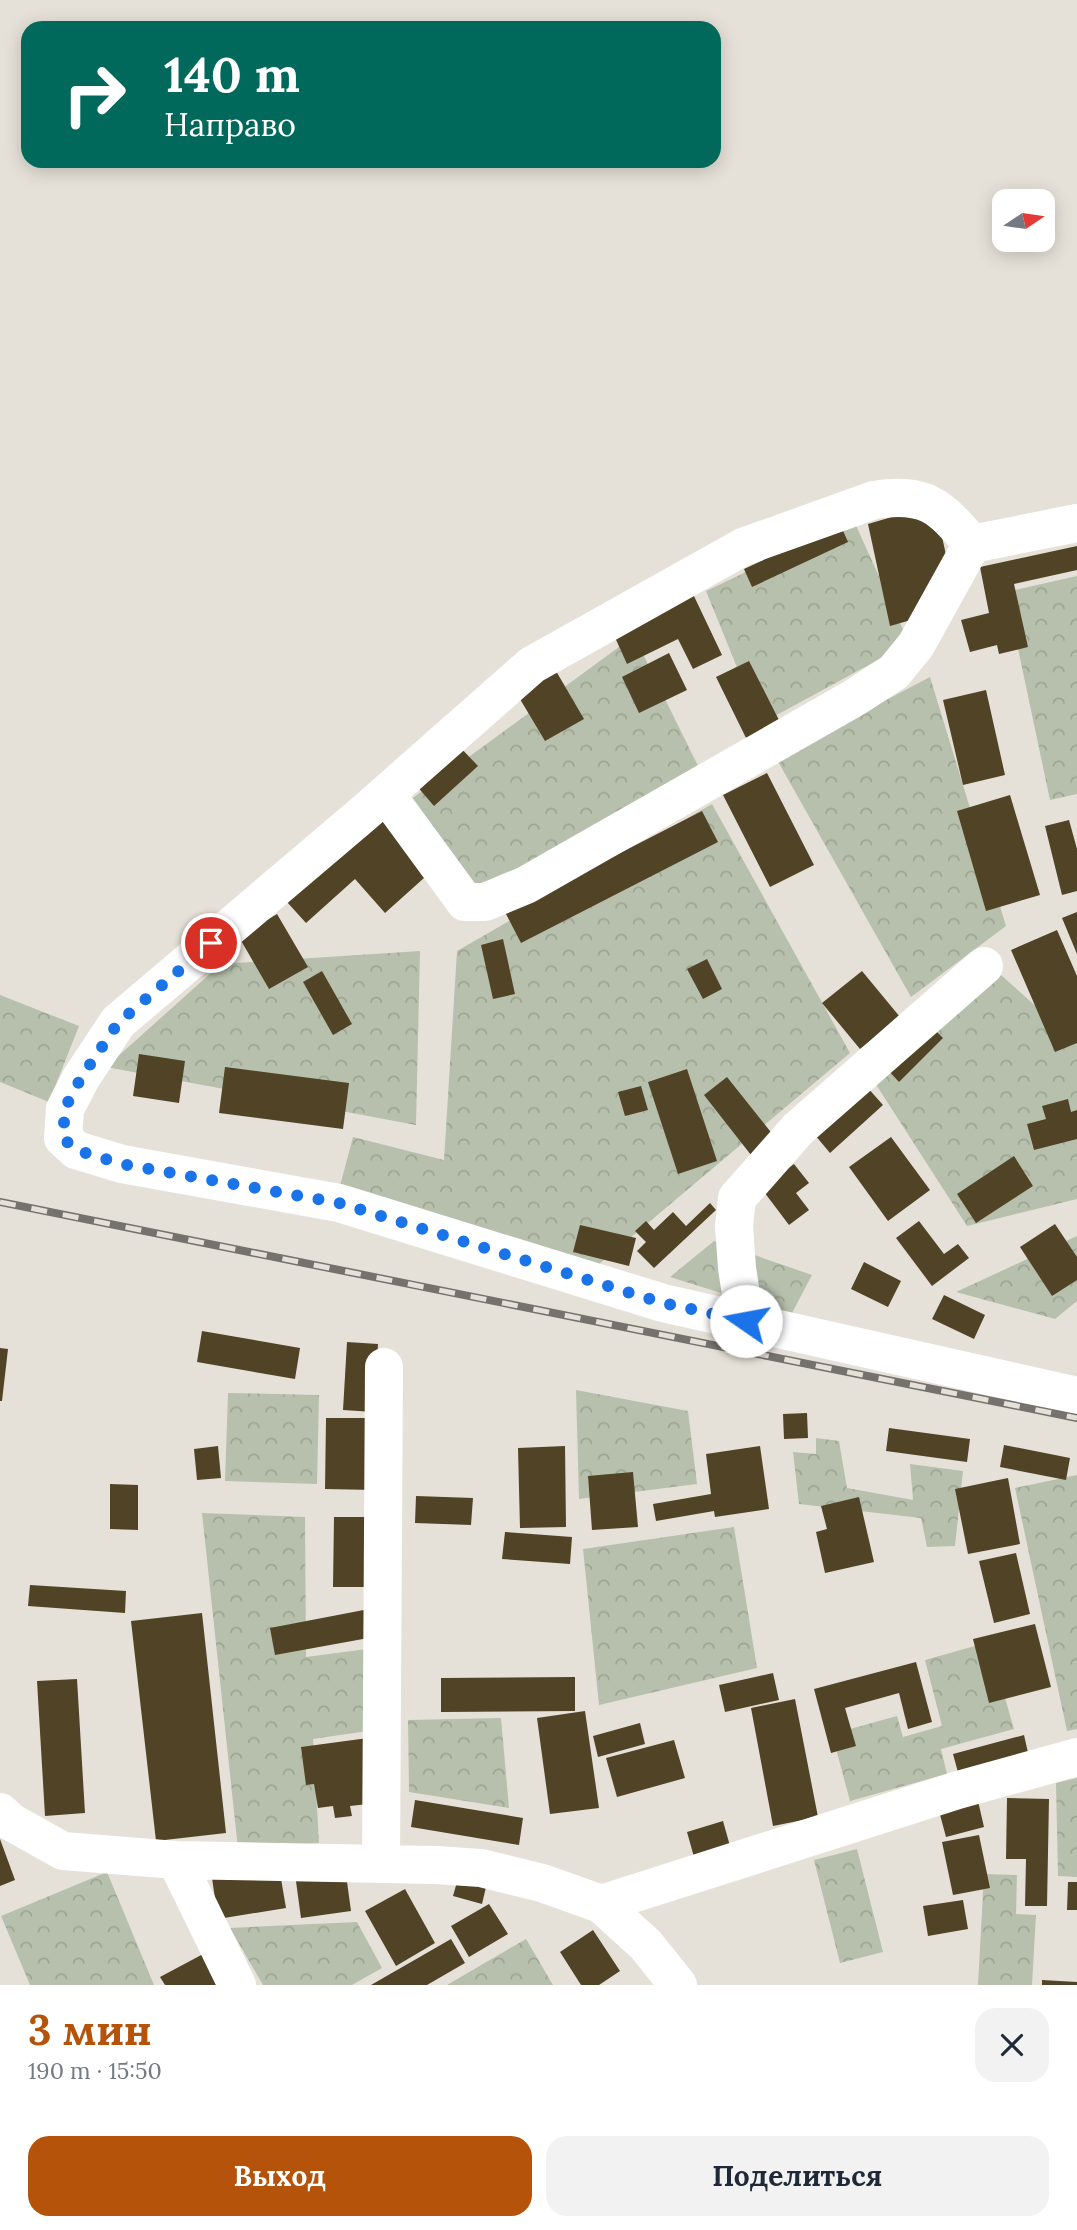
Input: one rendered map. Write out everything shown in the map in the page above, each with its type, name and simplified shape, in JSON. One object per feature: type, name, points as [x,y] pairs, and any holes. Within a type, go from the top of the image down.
[{"type":"street","points":[[972,544],[951,520],[933,505],[915,499],[895,497],[874,500],[743,547],[532,665],[118,1023],[81,1078],[65,1108],[63,1138],[76,1150],[122,1164],[339,1203],[663,1303],[1077,1396]]},
{"type":"street","points":[[386,794],[465,902],[485,902],[526,885],[854,698],[894,672],[916,645],[972,544],[1077,523]]},
{"type":"street","points":[[746,1321],[737,1268],[734,1226],[737,1198],[798,1129],[984,966]]},
{"type":"street","points":[[381,1862],[384,1367]]},
{"type":"street","points":[[601,1905],[958,1790],[1077,1757]]},
{"type":"street","points":[[0,1812],[11,1822],[63,1851],[176,1860],[381,1862],[481,1868],[542,1882],[601,1905],[646,1945],[678,1985]]},
{"type":"street","points":[[176,1860],[237,1985]]},
{"type":"green space","points":[[854,521],[909,643],[760,724],[706,591]]},
{"type":"green space","points":[[1077,576],[1077,794],[1050,800],[1006,592]]},
{"type":"green space","points":[[634,636],[700,770],[482,894],[410,800]]},
{"type":"green space","points":[[930,677],[1006,926],[911,997],[776,758]]},
{"type":"green space","points":[[712,804],[850,1053],[592,1270],[340,1186],[353,1137],[444,1160],[457,951]]},
{"type":"green space","points":[[420,951],[416,1125],[106,1067],[221,964]]},
{"type":"green space","points":[[1001,975],[1077,1043],[1077,1199],[967,1226],[875,1083]]},
{"type":"green space","points":[[0,995],[79,1026],[49,1102],[0,1082]]},
{"type":"green space","points":[[1077,1236],[1077,1301],[1055,1319],[956,1292]]},
{"type":"green space","points":[[714,1241],[812,1275],[791,1315],[670,1277]]},
{"type":"green space","points":[[576,1390],[688,1411],[697,1484],[579,1499]]},
{"type":"green space","points":[[228,1393],[319,1395],[317,1484],[225,1481]]},
{"type":"green space","points":[[816,1438],[839,1441],[847,1488],[913,1500],[910,1464],[963,1471],[955,1546],[927,1547],[921,1518],[799,1504],[793,1452],[816,1454]]},
{"type":"green space","points":[[1077,1475],[1077,1729],[1067,1731],[1015,1488]]},
{"type":"green space","points":[[202,1513],[305,1517],[306,1657],[367,1649],[368,1731],[313,1739],[319,1843],[238,1849]]},
{"type":"green space","points":[[734,1527],[757,1668],[599,1705],[583,1549]]},
{"type":"green space","points":[[982,1644],[1003,1691],[1014,1729],[941,1749],[947,1774],[850,1801],[832,1734],[897,1716],[903,1737],[942,1726],[925,1660]]},
{"type":"green space","points":[[501,1718],[509,1808],[409,1792],[408,1720]]},
{"type":"green space","points":[[1077,1778],[1077,1877],[1058,1876],[1056,1783]]},
{"type":"green space","points":[[857,1849],[883,1952],[840,1963],[814,1860]]},
{"type":"green space","points":[[107,1872],[154,1985],[30,1985],[1,1916]]},
{"type":"green space","points":[[984,1874],[1017,1875],[1016,1914],[1036,1915],[1032,1985],[978,1985]]},
{"type":"green space","points":[[357,1922],[382,1968],[352,1985],[263,1985],[230,1928]]},
{"type":"green space","points":[[526,1939],[553,1985],[447,1985]]},
{"type":"building","points":[[919,509],[938,518],[946,555],[932,614],[890,626],[868,524]]},
{"type":"building","points":[[840,524],[848,542],[752,587],[744,569]]},
{"type":"building","points":[[1077,546],[1077,570],[1014,584],[1028,647],[999,654],[997,645],[970,652],[961,620],[989,613],[980,567]]},
{"type":"building","points":[[693,594],[722,655],[693,669],[678,639],[627,664],[613,633]]},
{"type":"building","points":[[669,653],[687,690],[639,713],[622,677]]},
{"type":"building","points":[[749,661],[783,728],[749,744],[716,677]]},
{"type":"building","points":[[556,671],[584,719],[545,741],[517,694]]},
{"type":"building","points":[[986,690],[1005,775],[963,785],[943,700]]},
{"type":"building","points":[[458,745],[478,766],[434,806],[415,784]]},
{"type":"building","points":[[767,773],[814,865],[770,887],[723,795]]},
{"type":"building","points":[[1010,795],[1040,895],[986,911],[957,811]]},
{"type":"building","points":[[702,811],[718,842],[521,943],[505,912]]},
{"type":"building","points":[[386,815],[434,869],[385,913],[355,879],[306,923],[287,902]]},
{"type":"building","points":[[1069,820],[1077,849],[1077,891],[1062,895],[1045,826]]},
{"type":"building","points":[[1077,912],[1077,954],[1062,918]]},
{"type":"building","points":[[277,914],[308,967],[269,989],[239,937]]},
{"type":"building","points":[[1057,930],[1077,976],[1077,1043],[1055,1052],[1011,950]]},
{"type":"building","points":[[503,939],[515,994],[493,999],[481,945]]},
{"type":"building","points":[[707,959],[722,989],[703,999],[687,969]]},
{"type":"building","points":[[322,971],[352,1024],[333,1035],[303,982]]},
{"type":"building","points":[[862,971],[900,1017],[860,1049],[822,1003]]},
{"type":"building","points":[[930,1025],[943,1038],[899,1082],[886,1068]]},
{"type":"building","points":[[139,1054],[185,1061],[179,1103],[133,1096]]},
{"type":"building","points":[[225,1067],[349,1083],[343,1129],[219,1113]]},
{"type":"building","points":[[687,1069],[717,1161],[678,1174],[648,1082]]},
{"type":"building","points":[[727,1077],[774,1136],[751,1155],[704,1095]]},
{"type":"building","points":[[641,1086],[648,1110],[625,1116],[618,1092]]},
{"type":"building","points":[[867,1087],[883,1105],[830,1153],[815,1135]]},
{"type":"building","points":[[1068,1099],[1071,1112],[1077,1110],[1077,1139],[1034,1150],[1027,1124],[1046,1119],[1042,1106]]},
{"type":"building","points":[[891,1137],[930,1190],[888,1221],[849,1167]]},
{"type":"building","points":[[1014,1156],[1033,1186],[976,1223],[957,1194]]},
{"type":"building","points":[[794,1164],[809,1183],[796,1193],[809,1210],[789,1225],[761,1188]]},
{"type":"building","points":[[710,1203],[716,1210],[654,1268],[637,1251],[646,1242],[635,1231],[646,1221],[654,1230],[673,1212],[686,1226]]},
{"type":"building","points":[[919,1221],[944,1254],[958,1244],[969,1258],[932,1286],[896,1238]]},
{"type":"building","points":[[1055,1224],[1077,1257],[1077,1280],[1052,1296],[1020,1247]]},
{"type":"building","points":[[580,1225],[636,1238],[629,1266],[573,1252]]},
{"type":"building","points":[[864,1262],[901,1281],[888,1307],[851,1289]]},
{"type":"building","points":[[944,1295],[985,1315],[974,1339],[932,1319]]},
{"type":"building","points":[[202,1331],[300,1348],[295,1379],[197,1362]]},
{"type":"building","points":[[347,1342],[378,1344],[374,1412],[343,1410]]},
{"type":"building","points":[[0,1348],[8,1349],[2,1401],[0,1401]]},
{"type":"building","points":[[807,1413],[808,1438],[784,1439],[783,1414]]},
{"type":"building","points":[[326,1418],[375,1418],[374,1490],[325,1489]]},
{"type":"building","points":[[889,1428],[970,1439],[967,1462],[886,1451]]},
{"type":"building","points":[[1004,1445],[1070,1458],[1066,1480],[1000,1467]]},
{"type":"building","points":[[218,1446],[221,1478],[197,1480],[194,1449]]},
{"type":"building","points":[[565,1446],[566,1527],[520,1528],[518,1448]]},
{"type":"building","points":[[760,1446],[769,1509],[715,1517],[714,1511],[656,1521],[653,1504],[711,1494],[706,1454]]},
{"type":"building","points":[[633,1472],[638,1527],[592,1530],[588,1476]]},
{"type":"building","points":[[1008,1478],[1020,1544],[968,1554],[955,1489]]},
{"type":"building","points":[[110,1484],[138,1485],[138,1530],[110,1529]]},
{"type":"building","points":[[416,1496],[473,1498],[471,1525],[415,1523]]},
{"type":"building","points":[[859,1497],[874,1562],[825,1573],[816,1532],[827,1529],[821,1506]]},
{"type":"building","points":[[334,1517],[379,1517],[380,1587],[333,1587]]},
{"type":"building","points":[[505,1532],[572,1537],[570,1564],[502,1559]]},
{"type":"building","points":[[1016,1553],[1030,1614],[994,1623],[979,1561]]},
{"type":"building","points":[[30,1585],[126,1591],[125,1613],[28,1606]]},
{"type":"building","points":[[369,1609],[374,1637],[275,1655],[270,1628]]},
{"type":"building","points":[[202,1613],[226,1833],[156,1841],[131,1621]]},
{"type":"building","points":[[1035,1624],[1051,1687],[989,1703],[973,1639]]},
{"type":"building","points":[[916,1662],[932,1722],[908,1729],[899,1693],[845,1708],[856,1746],[831,1753],[814,1689]]},
{"type":"building","points":[[773,1673],[779,1700],[725,1712],[719,1685]]},
{"type":"building","points":[[575,1677],[575,1711],[441,1712],[441,1678]]},
{"type":"building","points":[[77,1679],[85,1813],[45,1816],[37,1681]]},
{"type":"building","points":[[795,1699],[818,1817],[773,1826],[751,1708]]},
{"type":"building","points":[[585,1711],[599,1808],[550,1814],[537,1718]]},
{"type":"building","points":[[640,1723],[645,1744],[598,1757],[593,1736]]},
{"type":"building","points":[[1024,1735],[1029,1757],[959,1776],[953,1754]]},
{"type":"building","points":[[368,1738],[368,1804],[350,1806],[352,1816],[335,1818],[333,1806],[318,1808],[314,1784],[306,1785],[301,1747]]},
{"type":"building","points":[[674,1740],[685,1778],[617,1797],[606,1758]]},
{"type":"building","points":[[1007,1798],[1049,1799],[1047,1906],[1025,1906],[1026,1859],[1006,1859]]},
{"type":"building","points":[[415,1800],[523,1818],[519,1845],[411,1827]]},
{"type":"building","points":[[978,1801],[984,1827],[946,1837],[939,1811]]},
{"type":"building","points":[[723,1821],[730,1846],[694,1857],[687,1832]]},
{"type":"building","points":[[979,1835],[990,1888],[953,1895],[942,1842]]},
{"type":"building","points":[[0,1839],[15,1880],[0,1886]]},
{"type":"building","points":[[279,1867],[286,1908],[218,1919],[212,1878]]},
{"type":"building","points":[[345,1867],[351,1911],[301,1918],[295,1874]]},
{"type":"building","points":[[459,1875],[487,1883],[482,1904],[453,1896]]},
{"type":"building","points":[[1068,1882],[1077,1882],[1077,1910],[1067,1910]]},
{"type":"building","points":[[405,1889],[435,1943],[396,1966],[365,1911]]},
{"type":"building","points":[[963,1900],[968,1929],[928,1936],[923,1906]]},
{"type":"building","points":[[489,1904],[508,1934],[469,1957],[451,1926]]},
{"type":"building","points":[[593,1930],[620,1971],[599,1985],[581,1985],[560,1952]]},
{"type":"building","points":[[451,1939],[465,1963],[427,1985],[371,1985]]},
{"type":"building","points":[[205,1953],[222,1985],[165,1985],[160,1977]]},
{"type":"building","points":[[1042,1980],[1077,1982],[1077,1985],[1042,1985]]},
{"type":"railway","points":[[0,1202],[1077,1418]]},
{"type":"route","points":[[211,943],[118,1023],[81,1078],[65,1108],[63,1138],[76,1150],[122,1164],[339,1203],[663,1303],[746,1321]]}]
